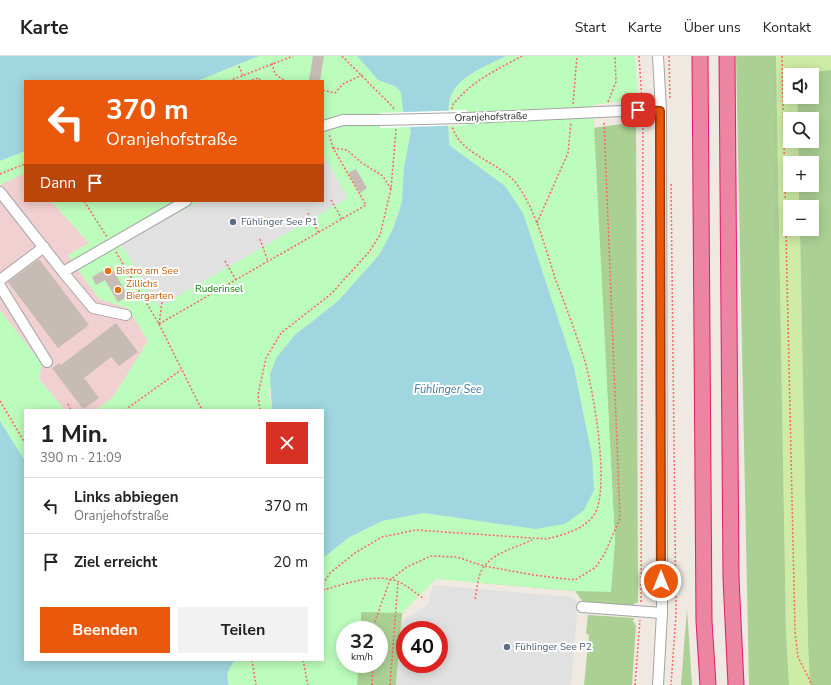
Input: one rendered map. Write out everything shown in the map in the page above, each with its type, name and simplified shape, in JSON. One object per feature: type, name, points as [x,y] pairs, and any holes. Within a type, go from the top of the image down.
[{"type":"highway","points":[[700,56],[704,621],[708,685]]},
{"type":"highway","points":[[727,56],[731,578],[736,685]]},
{"type":"street","points":[[658,56],[660,111],[662,613],[658,685]]},
{"type":"street","name":"Oranjehofstraße","points":[[325,125],[343,120],[467,118],[643,110],[660,111]]},
{"type":"street","points":[[0,192],[93,308],[126,315]]},
{"type":"street","points":[[64,272],[184,202]]},
{"type":"street","points":[[2,274],[44,247]]},
{"type":"street","points":[[0,286],[47,362]]},
{"type":"street","points":[[582,607],[662,613]]},
{"type":"path","points":[[236,80],[293,56]]},
{"type":"path","points":[[324,90],[335,93],[343,84],[362,75],[342,56]]},
{"type":"path","points":[[452,113],[452,106],[463,91],[485,76],[522,56]]},
{"type":"path","points":[[537,224],[568,153],[577,56]]},
{"type":"path","points":[[375,621],[390,580],[407,567],[431,556],[457,557],[484,566],[534,575],[575,580],[596,567],[605,553],[620,518],[604,112],[616,82],[615,56]]},
{"type":"path","points":[[635,685],[641,611],[643,110],[639,56]]},
{"type":"path","points":[[669,56],[670,104]]},
{"type":"path","points":[[782,56],[795,631],[798,657],[812,685]]},
{"type":"path","points":[[272,64],[275,74],[283,80]]},
{"type":"path","points":[[239,66],[243,76]]},
{"type":"path","points":[[324,582],[330,573],[355,553],[382,537],[416,530],[448,531],[534,540],[546,539],[564,535],[586,523],[594,515],[599,504],[601,480],[592,395],[584,359],[537,224],[516,184],[497,167],[461,144],[452,128],[452,120]]},
{"type":"path","points":[[159,324],[366,205],[333,148],[325,125]]},
{"type":"path","points":[[260,409],[258,395],[266,358],[281,333],[331,294],[369,252],[380,234],[391,189],[382,176],[362,163],[347,150],[333,148]]},
{"type":"path","points":[[0,174],[24,164]]},
{"type":"path","points":[[671,184],[676,614],[671,685]]},
{"type":"path","points":[[331,200],[342,219]]},
{"type":"path","points":[[85,202],[159,324],[201,409]]},
{"type":"path","points":[[308,213],[319,232]]},
{"type":"path","points":[[260,239],[268,262]]},
{"type":"path","points":[[225,261],[236,280]]},
{"type":"path","points":[[159,324],[163,295]]},
{"type":"path","points":[[125,409],[181,370]]},
{"type":"path","points":[[0,401],[24,441]]},
{"type":"path","points":[[68,404],[70,409]]},
{"type":"path","points":[[475,599],[480,573],[484,566],[492,558],[534,540]]},
{"type":"path","points":[[324,590],[368,579],[390,580],[398,582],[424,599]]},
{"type":"path","points":[[390,685],[398,582]]},
{"type":"path","points":[[252,661],[256,685]]},
{"type":"path","points":[[303,661],[308,685]]},
{"type":"path","points":[[372,685],[373,673]]},
{"type":"shaded area","name":"Fühlinger See P1","points":[[324,155],[348,198],[159,307],[121,244],[198,202],[324,202]]},
{"type":"shaded area","points":[[24,173],[24,202],[52,202],[89,243],[68,255],[99,299],[128,308],[148,341],[113,397],[97,409],[64,409],[39,379],[42,364],[0,310],[0,185]]},
{"type":"shaded area","name":"Fühlinger See P2","points":[[433,585],[571,597],[578,603],[571,685],[396,685],[397,673],[448,673],[448,621],[402,621],[428,605]]},
{"type":"green space","name":"Ruderinsel","points":[[259,56],[357,56],[378,80],[395,86],[401,92],[403,110],[411,131],[404,167],[402,202],[393,229],[379,255],[338,301],[295,335],[269,392],[272,409],[97,409],[113,397],[148,341],[128,308],[99,299],[68,255],[89,243],[52,202],[324,202],[324,80],[199,80]]},
{"type":"green space","points":[[506,56],[635,56],[638,95],[631,100],[593,105],[615,542],[611,592],[575,591],[436,579],[402,613],[361,612],[360,621],[336,621],[336,673],[358,673],[357,685],[229,685],[227,678],[228,672],[234,661],[324,661],[324,557],[348,538],[382,521],[424,513],[535,529],[592,456],[574,367],[523,213],[505,186],[449,145],[448,119],[451,95],[456,87],[471,74]]},
{"type":"green space","points":[[736,56],[776,56],[786,632],[789,685],[749,685]]},
{"type":"green space","points":[[776,56],[831,56],[831,70],[819,71],[819,68],[783,68],[783,104],[797,104],[798,112],[783,112],[783,148],[798,148],[799,156],[783,156],[783,192],[799,192],[799,200],[783,200],[783,236],[800,236],[810,685],[789,685],[786,632]]},
{"type":"green space","points":[[831,70],[831,685],[810,685],[800,236],[819,236],[819,200],[799,200],[799,192],[819,192],[819,156],[799,156],[798,148],[819,148],[819,112],[798,112],[797,104],[819,104],[819,71]]},
{"type":"green space","points":[[636,122],[638,602],[631,606],[583,602],[575,591],[482,583],[502,557],[615,542],[593,128]]},
{"type":"green space","points":[[24,151],[24,173],[0,185],[0,161]]},
{"type":"green space","points":[[0,310],[42,364],[39,379],[64,409],[24,409],[24,459],[0,421]]},
{"type":"green space","points":[[404,592],[402,621],[396,621],[396,685],[357,685],[358,673],[388,673],[388,621],[361,621],[362,599]]},
{"type":"green space","points":[[687,609],[692,685],[681,685]]},
{"type":"green space","points":[[588,615],[634,618],[633,621],[636,626],[632,685],[584,685],[589,635],[586,633]]},
{"type":"water","points":[[0,56],[259,56],[199,80],[24,80],[24,151],[0,161]]},
{"type":"water","name":"Fühlinger See","points":[[357,56],[506,56],[471,74],[456,87],[451,95],[449,104],[449,145],[505,186],[523,213],[574,367],[592,456],[594,490],[584,510],[565,524],[535,529],[424,513],[382,521],[348,538],[324,557],[324,409],[272,409],[270,374],[277,357],[295,335],[338,301],[379,255],[393,229],[402,202],[404,167],[411,131],[403,110],[401,92],[395,86],[378,80]]},
{"type":"water","points":[[0,421],[24,459],[24,661],[234,661],[228,672],[227,678],[229,685],[0,685]]},
{"type":"pier","points":[[467,110],[467,125],[380,128],[380,113]]},
{"type":"building","points":[[313,56],[324,56],[320,80],[309,80]]},
{"type":"building","points":[[356,169],[367,188],[360,193],[348,173]]},
{"type":"building","points":[[39,259],[89,325],[58,348],[8,282]]},
{"type":"building","points":[[111,266],[128,296],[118,302],[105,280],[96,285],[92,277]]},
{"type":"building","points":[[116,323],[138,352],[119,366],[111,357],[84,378],[99,398],[83,409],[52,368],[60,363],[61,365]]},
{"type":"place","name":"Fühlinger See P1","points":[[233,222]]},
{"type":"place","name":"Bistro am See","points":[[108,271]]},
{"type":"place","name":"Zillichs Biergarten","points":[[118,290]]},
{"type":"place","name":"Fühlinger See P2","points":[[507,647]]},
{"type":"route","points":[[638,110],[660,111],[661,581]]}]
